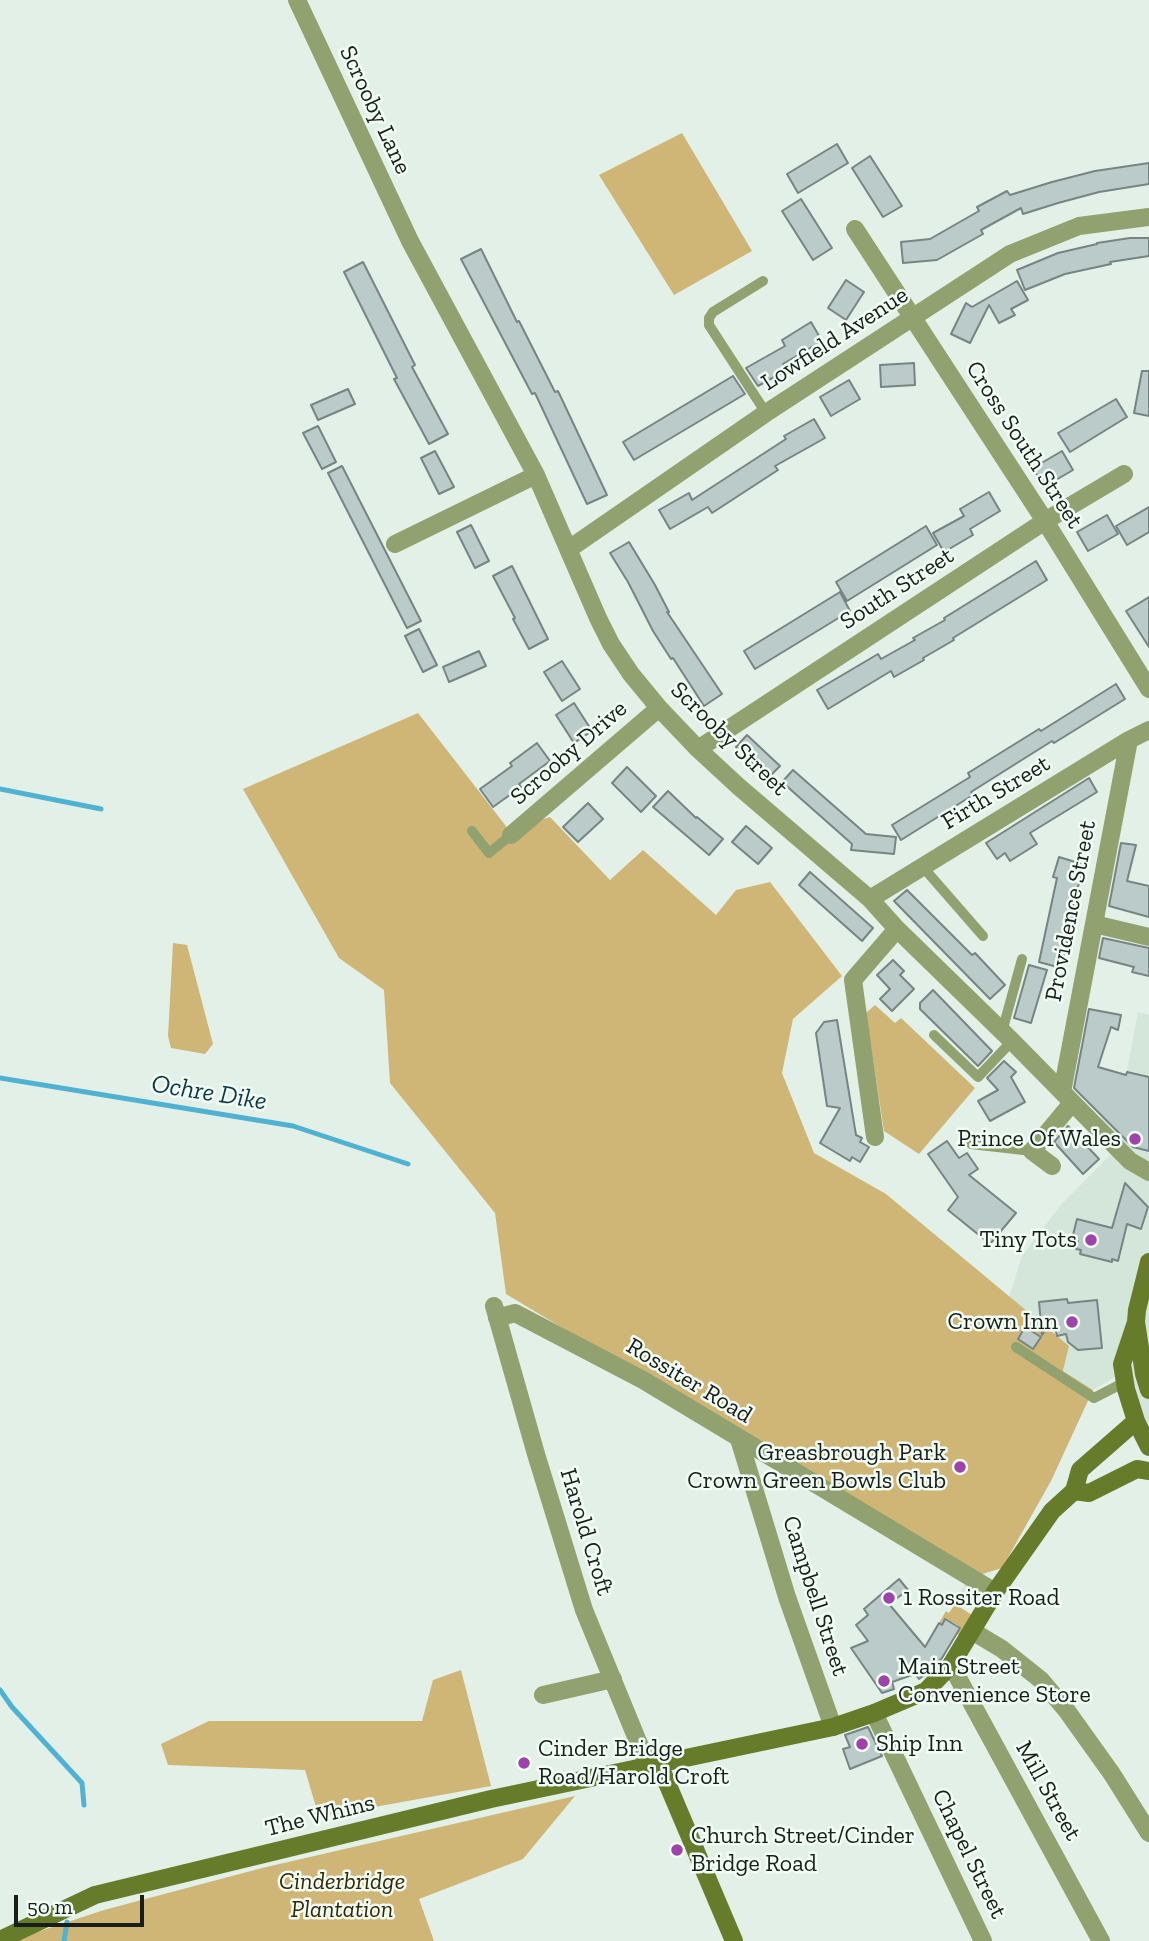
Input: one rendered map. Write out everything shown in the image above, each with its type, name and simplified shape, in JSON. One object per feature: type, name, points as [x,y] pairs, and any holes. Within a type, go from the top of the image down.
[{"type":"main road","points":[[1149,1262],[1136,1322],[1149,1390]]},
{"type":"main road","points":[[1136,1322],[1122,1364],[1125,1382],[1149,1447]]},
{"type":"main road","name":"The Whins","points":[[0,1940],[95,1895],[491,1799],[833,1727],[926,1691],[951,1665],[995,1592],[1052,1511],[1074,1490],[1080,1470],[1143,1425]]},
{"type":"main road","points":[[1074,1490],[1089,1493],[1143,1470],[1149,1454]]},
{"type":"main road","points":[[653,1765],[734,1941]]},
{"type":"street","name":"Scrooby Lane","points":[[297,0],[410,241]]},
{"type":"street","name":"Lowfield Avenue","points":[[569,550],[766,413],[1010,254],[1079,226],[1149,217]]},
{"type":"street","name":"Cross South Street","points":[[855,229],[1045,521],[1149,689]]},
{"type":"street","name":"Scrooby Street","points":[[410,241],[536,474],[611,644],[631,674],[698,749],[870,899],[1130,1161],[1149,1172]]},
{"type":"street","points":[[395,544],[536,474]]},
{"type":"street","name":"South Street","points":[[698,749],[1045,521],[1124,474]]},
{"type":"street","name":"Scrooby Drive","points":[[511,835],[659,708]]},
{"type":"street","name":"Firth Street","points":[[870,899],[1149,730]]},
{"type":"street","name":"Providence Street","points":[[1067,1097],[1094,924],[1129,740]]},
{"type":"street","points":[[1094,924],[1149,937]]},
{"type":"street","points":[[875,1136],[853,979],[897,929]]},
{"type":"street","points":[[1052,1166],[1032,1151],[1067,1097]]},
{"type":"street","name":"Rossiter Road","points":[[496,1312],[515,1312],[643,1380],[995,1592]]},
{"type":"street","name":"Harold Croft","points":[[496,1312],[584,1609],[653,1765]]},
{"type":"street","name":"Campbell Street","points":[[739,1439],[787,1597],[833,1727]]},
{"type":"street","points":[[972,1632],[1002,1649],[1041,1680],[1112,1774],[1149,1833]]},
{"type":"street","name":"Mill Street","points":[[951,1665],[1101,1941]]},
{"type":"street","points":[[543,1695],[613,1679]]},
{"type":"street","name":"Chapel Street","points":[[874,1713],[983,1941]]},
{"type":"lane","points":[[763,281],[713,312],[709,325],[766,413]]},
{"type":"lane","points":[[472,831],[489,853],[511,835]]},
{"type":"lane","points":[[922,866],[983,936]]},
{"type":"lane","points":[[934,1035],[978,1077],[1007,1036],[1021,959]]},
{"type":"lane","points":[[971,1144],[1032,1151]]},
{"type":"lane","points":[[1016,1347],[1094,1398],[1125,1382]]},
{"type":"shaded area","points":[[1138,1012],[1149,1015],[1149,1422],[1136,1421],[1123,1372],[1093,1390],[1063,1371],[1069,1346],[1009,1297],[1022,1256],[1059,1207],[1117,1148],[1096,1128],[1125,1081]]},
{"type":"shaded area","points":[[965,1584],[981,1595],[975,1604],[959,1594]]},
{"type":"green space","points":[[682,133],[752,251],[674,295],[599,175]]},
{"type":"green space","points":[[418,713],[509,830],[550,817],[610,880],[643,850],[716,915],[736,890],[770,882],[842,976],[793,1019],[782,1073],[814,1153],[886,1194],[1069,1346],[1063,1371],[1093,1390],[1051,1481],[1002,1568],[976,1576],[506,1294],[495,1213],[390,1083],[384,990],[339,958],[243,789]]},
{"type":"green space","points":[[173,943],[187,945],[213,1044],[205,1054],[171,1048],[168,1036]]},
{"type":"green space","points":[[875,1005],[895,1023],[901,1018],[975,1088],[919,1154],[884,1131],[866,1013]]},
{"type":"green space","points":[[955,1604],[972,1615],[960,1636],[957,1634],[961,1628],[956,1624],[945,1619],[941,1625],[939,1623],[946,1611],[949,1613]]},
{"type":"green space","points":[[461,1670],[491,1786],[319,1817],[305,1770],[168,1765],[161,1744],[209,1721],[422,1721],[433,1680]]},
{"type":"green space","name":"Cinderbridge Plantation","points":[[575,1796],[523,1859],[419,1899],[434,1941],[10,1941],[104,1910],[262,1868]]},
{"type":"building","points":[[837,144],[848,163],[798,193],[787,174]]},
{"type":"building","points":[[870,156],[902,206],[883,217],[852,168]]},
{"type":"building","points":[[1149,163],[1149,184],[1099,192],[1023,214],[1021,208],[981,230],[983,234],[937,260],[903,263],[901,242],[930,239],[979,211],[977,207],[1007,191],[1010,195],[1095,171]]},
{"type":"building","points":[[801,199],[832,248],[813,260],[782,211]]},
{"type":"building","points":[[1130,238],[1149,238],[1149,256],[1110,262],[1111,264],[1065,274],[1025,290],[1017,270],[1058,253]]},
{"type":"building","points":[[481,249],[517,322],[519,321],[555,392],[558,391],[607,495],[587,504],[535,393],[532,394],[461,259]]},
{"type":"building","points":[[363,262],[415,365],[412,367],[448,434],[429,444],[394,379],[397,378],[344,272]]},
{"type":"building","points":[[846,280],[864,292],[846,320],[828,308]]},
{"type":"building","points":[[1017,281],[1028,300],[1011,309],[1015,315],[999,323],[989,305],[970,343],[951,334],[966,303],[972,307]]},
{"type":"building","points":[[811,322],[822,341],[783,364],[787,370],[758,386],[746,368],[785,346],[782,340]]},
{"type":"building","points":[[914,363],[915,385],[881,387],[880,365]]},
{"type":"building","points":[[1142,371],[1149,371],[1149,416],[1134,413]]},
{"type":"building","points":[[733,376],[745,394],[634,460],[623,442]]},
{"type":"building","points":[[849,380],[860,399],[831,416],[820,397]]},
{"type":"building","points":[[348,389],[355,404],[318,420],[311,405]]},
{"type":"building","points":[[1116,399],[1127,417],[1070,452],[1058,433]]},
{"type":"building","points":[[814,419],[825,438],[775,466],[778,470],[712,513],[708,507],[670,529],[659,510],[689,493],[692,500],[786,439],[784,436]]},
{"type":"building","points":[[318,426],[336,462],[322,469],[303,433]]},
{"type":"building","points":[[435,451],[454,487],[439,494],[421,458]]},
{"type":"building","points":[[1062,451],[1073,470],[1044,487],[1033,468]]},
{"type":"building","points":[[342,466],[421,621],[407,628],[328,473]]},
{"type":"building","points":[[989,492],[1000,511],[970,529],[973,535],[944,552],[933,533],[964,516],[960,509]]},
{"type":"building","points":[[1149,507],[1149,532],[1127,545],[1116,526]]},
{"type":"building","points":[[1107,515],[1118,534],[1088,551],[1077,532]]},
{"type":"building","points":[[471,525],[489,561],[475,568],[457,532]]},
{"type":"building","points":[[926,526],[937,545],[847,601],[836,582]]},
{"type":"building","points":[[629,542],[655,585],[667,612],[722,694],[704,706],[653,631],[610,553]]},
{"type":"building","points":[[1036,561],[1047,580],[953,638],[954,640],[923,658],[924,660],[894,677],[891,671],[828,709],[817,690],[878,654],[881,659],[915,640],[913,638]]},
{"type":"building","points":[[512,566],[548,639],[529,649],[493,576]]},
{"type":"building","points":[[840,592],[850,611],[755,669],[744,651]]},
{"type":"building","points":[[1149,597],[1149,647],[1126,611]]},
{"type":"building","points":[[419,629],[437,665],[423,672],[405,636]]},
{"type":"building","points":[[479,651],[486,666],[449,682],[443,667]]},
{"type":"building","points":[[562,661],[580,689],[562,701],[544,672]]},
{"type":"building","points":[[1116,684],[1125,699],[1054,743],[1052,741],[901,840],[892,825],[970,777],[968,773]]},
{"type":"building","points":[[574,703],[592,731],[574,743],[556,715]]},
{"type":"building","points":[[747,735],[780,766],[768,778],[736,747]]},
{"type":"building","points":[[537,743],[550,761],[493,807],[480,789],[512,766],[510,763]]},
{"type":"building","points":[[627,767],[656,796],[641,812],[612,783]]},
{"type":"building","points":[[793,770],[866,834],[896,837],[894,854],[851,850],[852,844],[782,782]]},
{"type":"building","points":[[1089,778],[1097,792],[1030,833],[1037,844],[1010,861],[1005,853],[997,859],[986,843]]},
{"type":"building","points":[[668,791],[723,839],[709,855],[653,807]]},
{"type":"building","points":[[588,803],[603,819],[578,842],[563,827]]},
{"type":"building","points":[[746,826],[772,848],[758,864],[732,842]]},
{"type":"building","points":[[1121,843],[1136,845],[1127,881],[1149,886],[1149,917],[1109,906]]},
{"type":"building","points":[[1059,857],[1085,865],[1075,896],[1061,968],[1039,962],[1057,878],[1053,877]]},
{"type":"building","points":[[810,872],[873,928],[862,941],[799,885]]},
{"type":"building","points":[[907,890],[1005,985],[990,999],[894,901]]},
{"type":"building","points":[[1103,938],[1149,948],[1149,976],[1132,972],[1134,967],[1099,958]]},
{"type":"building","points":[[893,960],[904,971],[900,975],[914,989],[892,1011],[880,999],[890,989],[877,975]]},
{"type":"building","points":[[1029,965],[1047,970],[1031,1023],[1014,1018]]},
{"type":"building","points":[[933,990],[992,1051],[978,1066],[920,1009],[920,1003]]},
{"type":"building","points":[[1089,1009],[1121,1015],[1118,1030],[1111,1027],[1098,1067],[1126,1075],[1127,1072],[1149,1077],[1149,1151],[1133,1147],[1074,1088]]},
{"type":"building","points":[[837,1020],[856,1135],[862,1138],[860,1142],[869,1147],[860,1162],[852,1157],[850,1161],[820,1143],[840,1108],[827,1106],[816,1033],[824,1022]]},
{"type":"building","points":[[1004,1061],[1016,1072],[1011,1077],[1025,1102],[990,1121],[978,1101],[998,1090],[987,1078]]},
{"type":"building","points":[[1068,1126],[1099,1159],[1083,1174],[1054,1142]]},
{"type":"building","points":[[947,1141],[959,1158],[967,1153],[978,1169],[969,1175],[1016,1213],[990,1244],[948,1210],[958,1197],[928,1154]]},
{"type":"building","points":[[1125,1183],[1148,1207],[1141,1229],[1127,1224],[1118,1261],[1080,1254],[1081,1250],[1076,1249],[1078,1241],[1072,1239],[1077,1219],[1112,1228]]},
{"type":"building","name":"Crown Inn","points":[[1067,1299],[1068,1303],[1097,1300],[1102,1348],[1078,1350],[1068,1342],[1066,1334],[1057,1336],[1053,1318],[1042,1335],[1039,1302]]},
{"type":"building","points":[[1025,1327],[1041,1337],[1033,1349],[1018,1339]]},
{"type":"building","points":[[899,1579],[908,1590],[889,1604],[925,1647],[939,1623],[942,1625],[945,1619],[960,1628],[942,1658],[927,1673],[919,1679],[915,1674],[892,1682],[894,1689],[882,1693],[851,1648],[868,1641],[856,1625],[868,1615],[864,1609]]},
{"type":"building","points":[[868,1727],[882,1756],[850,1769],[843,1749],[850,1747],[845,1735]]},
{"type":"waterway","points":[[0,789],[101,809]]},
{"type":"waterway","name":"Ochre Dike","points":[[0,1078],[293,1126],[408,1164]]},
{"type":"waterway","points":[[0,1690],[12,1707],[82,1783],[84,1805]]},
{"type":"waterway","points":[[64,1941],[67,1922]]},
{"type":"place","name":"Prince Of Wales","points":[[1135,1139]]},
{"type":"place","name":"Tiny Tots","points":[[1091,1240]]},
{"type":"place","name":"Crown Inn","points":[[1072,1322]]},
{"type":"place","name":"Greasbrough Park Crown Green Bowls Club","points":[[960,1467]]},
{"type":"place","name":"1 Rossiter Road","points":[[889,1598]]},
{"type":"place","name":"Main Street Convenience Store","points":[[884,1681]]},
{"type":"place","name":"Ship Inn","points":[[862,1744]]},
{"type":"place","name":"Cinder Bridge Road/Harold Croft","points":[[524,1763]]},
{"type":"place","name":"Church Street/Cinder Bridge Road","points":[[677,1850]]}]
